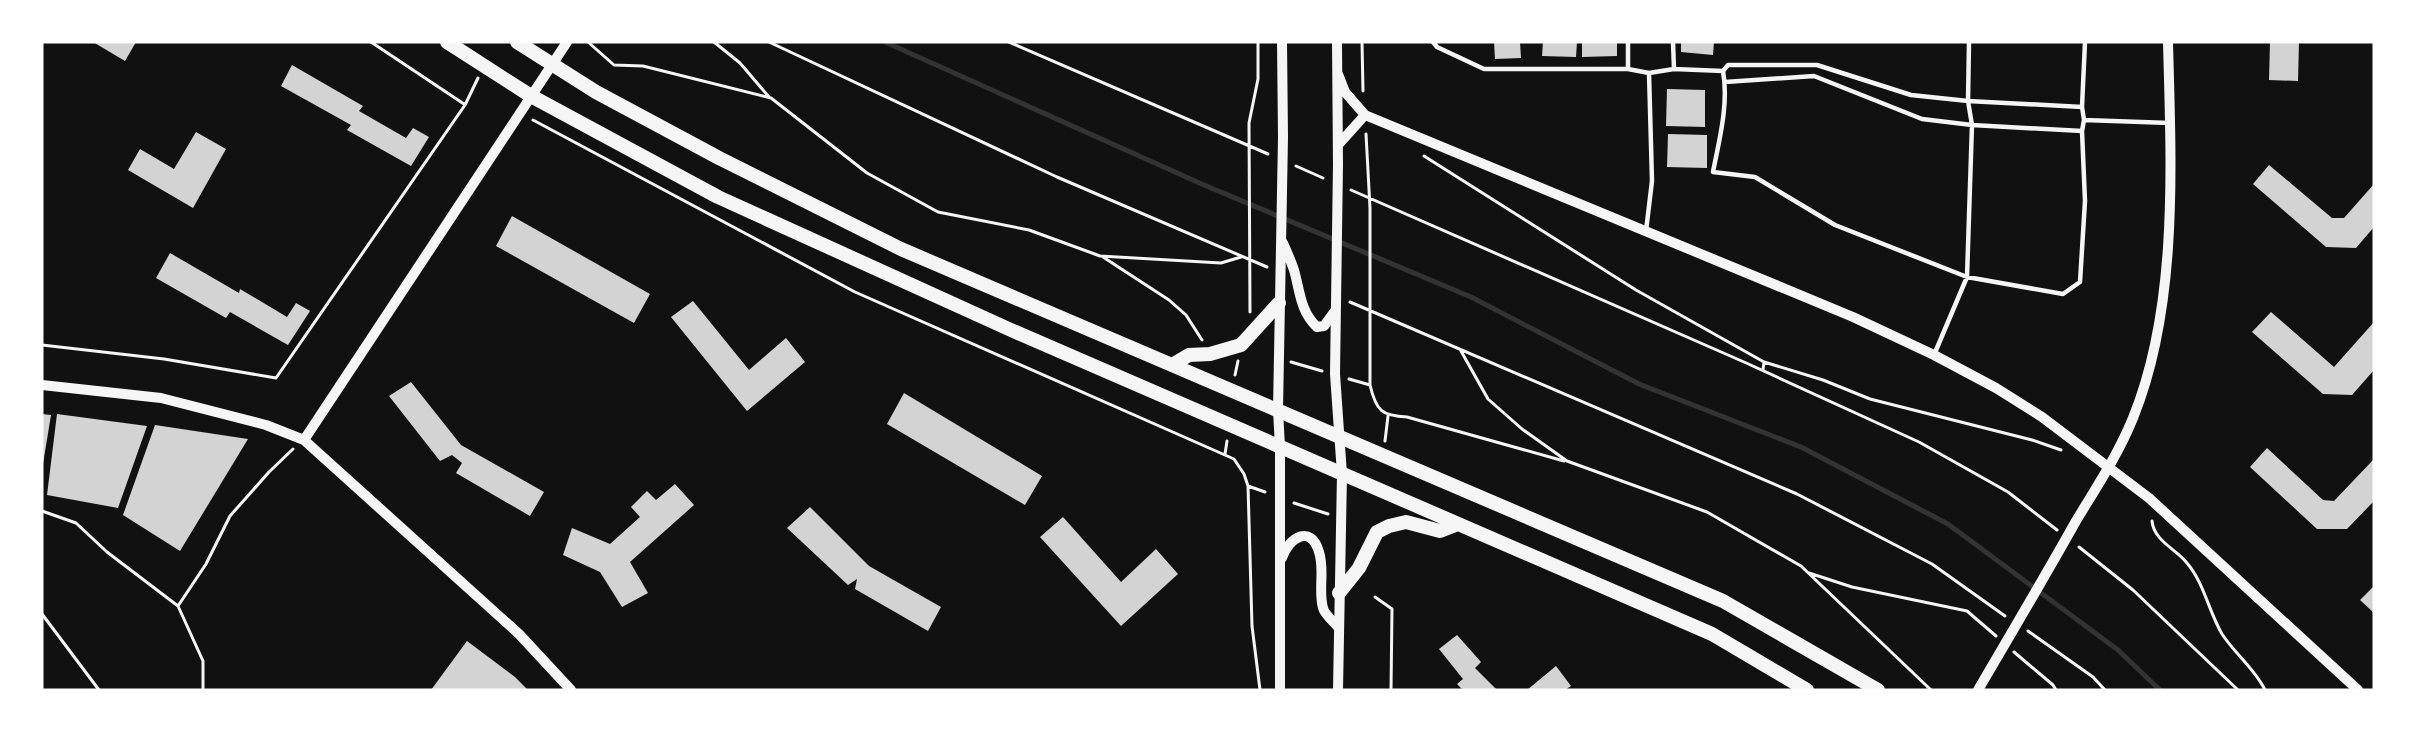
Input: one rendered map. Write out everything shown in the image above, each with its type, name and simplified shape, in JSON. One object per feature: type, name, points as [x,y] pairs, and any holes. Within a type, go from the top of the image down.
[{"type":"main road","points":[[447,42],[531,96],[718,197],[1011,330],[1712,634],[1808,690]]},
{"type":"main road","points":[[517,42],[596,92],[719,158],[901,249],[1723,601],[1878,690]]},
{"type":"main road","points":[[1172,365],[1189,355],[1210,354],[1241,345],[1279,303]]},
{"type":"main road","points":[[1339,593],[1359,568],[1377,532],[1406,522],[1440,531],[1458,524]]},
{"type":"street","points":[[304,440],[567,42]]},
{"type":"street","points":[[1280,690],[1278,410],[1283,137],[1282,42]]},
{"type":"street","points":[[1337,42],[1338,303],[1335,327],[1335,374],[1342,474],[1338,690]]},
{"type":"street","points":[[1979,690],[2109,468],[2133,419],[2156,343],[2165,276],[2170,123],[2168,42]]},
{"type":"street","points":[[1338,74],[1345,92],[1365,115],[1853,317],[1934,355],[1996,388],[2042,417],[2149,498],[2358,690]]},
{"type":"street","points":[[1338,145],[1365,115]]},
{"type":"street","points":[[1281,237],[1293,269],[1299,298],[1310,321],[1317,327],[1324,326],[1331,320],[1338,303]]},
{"type":"street","points":[[42,385],[162,398],[266,425],[304,440],[519,634],[571,690]]},
{"type":"street","points":[[1280,565],[1286,547],[1292,540],[1303,536],[1312,540],[1319,550],[1322,566],[1322,607],[1338,627]]},
{"type":"lane","points":[[1433,42],[1437,47],[1484,69],[1628,69],[1649,73],[1674,69],[1723,72]]},
{"type":"lane","points":[[1628,42],[1628,69]]},
{"type":"lane","points":[[1673,42],[1674,69]]},
{"type":"lane","points":[[1934,355],[1967,278],[1972,125],[1968,101],[1970,42]]},
{"type":"lane","points":[[2082,107],[1968,101],[1911,95],[1817,65],[1728,64],[1723,72],[1725,82],[1721,134],[1713,172],[1755,177],[1835,225],[1967,278],[2063,294],[2080,282],[2085,201],[2082,131],[2085,42]]},
{"type":"lane","points":[[1646,231],[1653,181],[1649,73]]},
{"type":"lane","points":[[1725,82],[1814,76],[1922,119],[1972,125],[2082,131]]},
{"type":"lane","points":[[2084,120],[2170,123]]},
{"type":"path","points":[[371,42],[465,105]]},
{"type":"path","points":[[588,42],[614,65],[643,66],[771,98]]},
{"type":"path","points":[[714,42],[740,63],[771,98],[867,173],[938,212],[1029,230],[1100,256],[1169,300],[1186,315],[1203,342],[1210,342]]},
{"type":"path","points":[[769,42],[1057,177],[1275,270]]},
{"type":"path","points":[[1009,42],[1268,154]]},
{"type":"path","points":[[1248,320],[1251,288],[1249,123],[1258,80],[1258,42]]},
{"type":"path","points":[[470,71],[487,84]]},
{"type":"path","points":[[42,345],[164,358],[276,378],[465,105],[479,77]]},
{"type":"path","points":[[519,114],[855,291],[1225,454],[1240,466],[1248,486],[1252,626],[1260,690]]},
{"type":"path","points":[[1419,153],[1636,290],[1764,362],[1823,380],[1870,399],[1985,427],[2061,450]]},
{"type":"path","points":[[1290,163],[1333,182]]},
{"type":"path","points":[[1369,176],[1370,385],[1378,408],[1388,416],[1407,417],[1567,462],[1707,513],[1801,566],[1930,690]]},
{"type":"path","points":[[1344,187],[1763,370],[1919,442],[2008,492],[2062,534]]},
{"type":"path","points":[[1100,256],[1221,263],[1242,256]]},
{"type":"path","points":[[1338,303],[1460,349],[1797,494],[1932,564],[2008,617]]},
{"type":"path","points":[[1460,349],[1488,399],[1522,429],[1567,462]]},
{"type":"path","points":[[1279,358],[1370,385]]},
{"type":"path","points":[[1763,370],[1764,362]]},
{"type":"path","points":[[178,606],[206,564],[230,516],[269,471],[304,440]]},
{"type":"path","points":[[1248,486],[1280,498]]},
{"type":"path","points":[[2149,498],[2153,527],[2166,545],[2188,563],[2223,634],[2260,679],[2265,690]]},
{"type":"path","points":[[42,511],[76,523],[107,552],[178,606],[203,661],[203,690]]},
{"type":"path","points":[[2070,541],[2133,590],[2238,690]]},
{"type":"path","points":[[1808,572],[1852,588],[1967,611],[2004,643]]},
{"type":"path","points":[[1375,597],[1392,609],[1391,690]]},
{"type":"path","points":[[42,614],[99,690]]},
{"type":"path","points":[[2027,631],[2093,677],[2105,690]]},
{"type":"path","points":[[2012,650],[2053,685],[2055,690]]},
{"type":"building","points":[[93,42],[136,42],[125,61]]},
{"type":"building","points":[[1494,42],[1520,42],[1521,58],[1495,59]]},
{"type":"building","points":[[1543,42],[1577,42],[1576,57],[1542,56]]},
{"type":"building","points":[[1582,42],[1617,42],[1617,56],[1582,57]]},
{"type":"building","points":[[1681,42],[1714,42],[1713,55],[1681,52]]},
{"type":"building","points":[[2270,42],[2299,42],[2298,81],[2269,80]]},
{"type":"building","points":[[292,65],[363,106],[359,111],[406,138],[413,128],[429,137],[411,166],[347,130],[351,125],[281,86]]},
{"type":"building","points":[[1667,89],[1705,90],[1705,127],[1666,126]]},
{"type":"building","points":[[196,132],[226,149],[193,208],[128,170],[140,149],[174,169]]},
{"type":"building","points":[[1668,134],[1707,135],[1707,168],[1667,167]]},
{"type":"building","points":[[2269,165],[2332,218],[2344,218],[2374,184],[2374,227],[2356,248],[2326,247],[2253,184]]},
{"type":"building","points":[[512,216],[650,294],[634,323],[496,246]]},
{"type":"building","points":[[170,253],[239,293],[240,289],[287,317],[296,303],[310,311],[288,345],[230,312],[226,318],[156,278]]},
{"type":"building","points":[[693,301],[749,370],[786,338],[805,362],[747,411],[671,317]]},
{"type":"building","points":[[2271,312],[2334,367],[2374,322],[2374,370],[2352,395],[2323,394],[2252,332]]},
{"type":"building","points":[[411,382],[461,445],[544,492],[530,516],[456,473],[462,463],[452,455],[440,461],[389,396]]},
{"type":"building","points":[[904,393],[1042,476],[1025,505],[887,424]]},
{"type":"building","points":[[42,414],[51,415],[43,464],[42,464]]},
{"type":"building","points":[[57,414],[147,426],[118,508],[47,495]]},
{"type":"building","points":[[155,425],[248,439],[180,551],[123,515]]},
{"type":"building","points":[[2267,448],[2323,500],[2334,501],[2374,459],[2374,501],[2347,529],[2317,529],[2250,467]]},
{"type":"building","points":[[675,484],[694,505],[630,562],[648,593],[622,607],[600,572],[563,555],[572,528],[610,544],[640,517],[631,507],[647,491],[656,500]]},
{"type":"building","points":[[810,507],[869,566],[941,607],[928,631],[855,589],[857,579],[848,585],[787,528]]},
{"type":"building","points":[[1063,517],[1121,582],[1156,549],[1178,574],[1121,626],[1040,537]]},
{"type":"building","points":[[2374,586],[2374,613],[2360,600]]},
{"type":"building","points":[[1457,635],[1481,662],[1475,668],[1497,690],[1463,690],[1457,684],[1463,679],[1439,649]]},
{"type":"building","points":[[467,641],[515,677],[528,690],[431,690]]},
{"type":"building","points":[[1556,666],[1571,686],[1565,690],[1527,690]]},
{"type":"waterway","points":[[885,42],[1204,185],[1471,297],[1639,384],[1801,447],[1948,524],[2118,650],[2160,690]]}]
